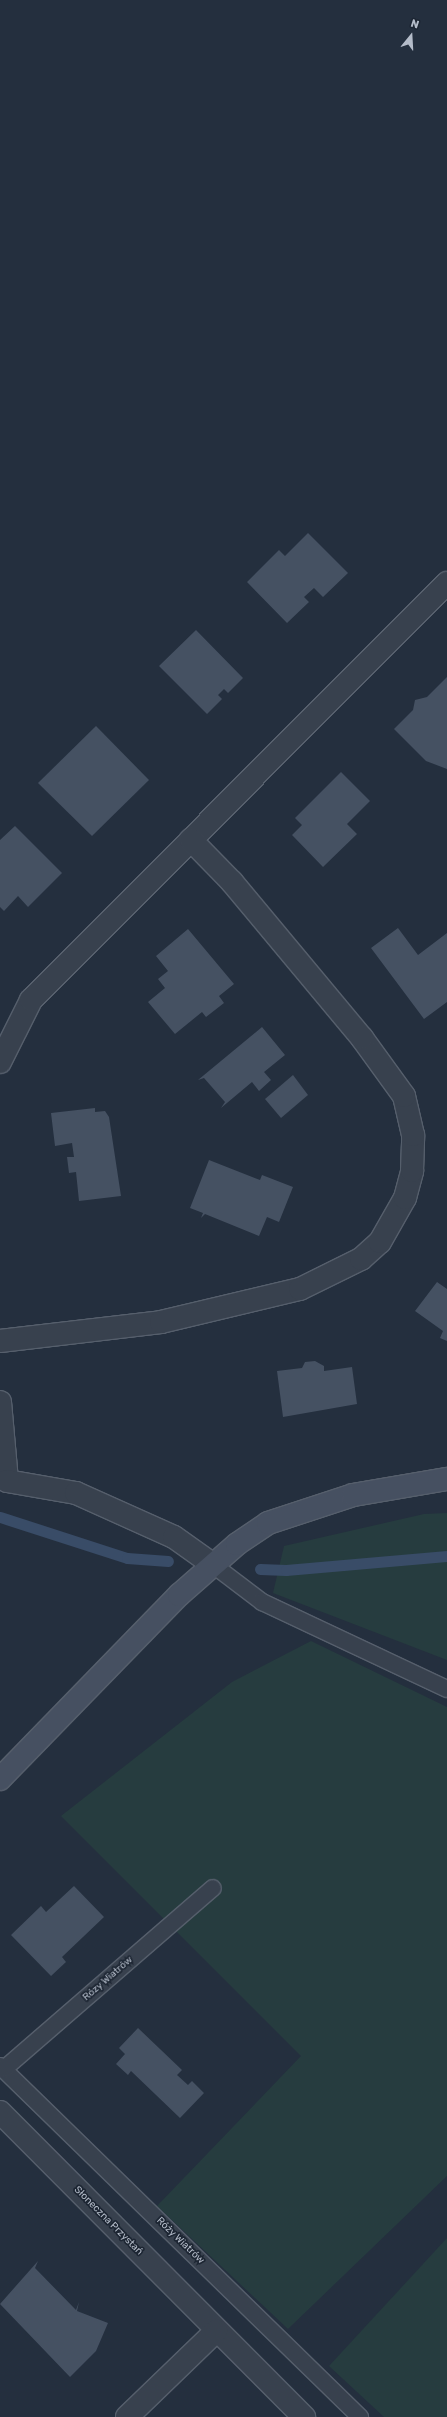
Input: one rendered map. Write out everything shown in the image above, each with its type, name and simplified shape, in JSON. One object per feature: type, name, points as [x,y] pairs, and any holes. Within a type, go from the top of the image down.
[{"type":"street","points":[[0,1062],[31,1000],[447,583]]},
{"type":"street","points":[[0,1341],[161,1322],[300,1289],[361,1260],[380,1242],[405,1198],[412,1171],[413,1135],[404,1096],[362,1038],[232,882],[191,840]]},
{"type":"street","points":[[0,1402],[8,1481],[76,1493],[174,1537],[212,1564]]},
{"type":"street","points":[[0,1779],[212,1564],[268,1523],[352,1495],[447,1479]]},
{"type":"street","name":"Słoneczna Przystań","points":[[0,2112],[216,2331],[304,2417]]},
{"type":"street","points":[[128,2417],[216,2331]]},
{"type":"lane","points":[[212,1564],[262,1602],[447,1689]]},
{"type":"lane","name":"Rózy Wiatrów","points":[[2,2067],[213,1888]]},
{"type":"lane","name":"Róży Wiatrów","points":[[2,2067],[360,2417]]},
{"type":"green space","points":[[447,1513],[447,1660],[273,1593],[284,1546],[424,1514]]},
{"type":"green space","points":[[311,1641],[447,1707],[447,2176],[288,2329],[157,2206],[301,2056],[61,1816],[232,1682]]},
{"type":"green space","points":[[447,2238],[447,2417],[384,2417],[329,2366]]},
{"type":"building","points":[[308,533],[348,573],[323,597],[314,588],[304,597],[309,602],[287,623],[247,582],[279,550],[285,556]]},
{"type":"building","points":[[196,630],[243,678],[228,693],[224,689],[218,695],[222,699],[207,714],[159,666]]},
{"type":"building","points":[[447,677],[447,769],[426,761],[394,729],[413,710],[415,700],[427,697]]},
{"type":"building","points":[[96,726],[149,780],[92,836],[38,783]]},
{"type":"building","points":[[341,772],[370,801],[347,824],[357,834],[323,867],[292,835],[302,825],[295,818]]},
{"type":"building","points":[[15,826],[62,873],[28,907],[18,896],[4,911],[0,907],[0,840]]},
{"type":"building","points":[[398,928],[418,955],[447,933],[447,1002],[424,1019],[371,948]]},
{"type":"building","points":[[188,929],[234,984],[219,996],[224,1003],[206,1017],[202,1012],[175,1034],[148,1002],[165,988],[158,979],[168,971],[156,956]]},
{"type":"building","points":[[262,1027],[285,1055],[264,1072],[271,1080],[259,1091],[252,1082],[221,1108],[225,1102],[204,1078],[198,1080]]},
{"type":"building","points":[[293,1075],[308,1095],[281,1118],[265,1099]]},
{"type":"building","points":[[95,1108],[95,1112],[105,1111],[109,1117],[121,1196],[79,1201],[76,1172],[69,1173],[67,1157],[74,1157],[72,1143],[55,1146],[51,1113]]},
{"type":"building","points":[[209,1160],[260,1180],[262,1175],[293,1187],[279,1222],[267,1217],[259,1236],[205,1214],[201,1218],[203,1213],[190,1208]]},
{"type":"building","points":[[437,1282],[447,1289],[447,1341],[440,1338],[443,1331],[415,1311]]},
{"type":"building","points":[[315,1361],[324,1366],[324,1371],[352,1367],[357,1404],[283,1417],[277,1371],[302,1368],[305,1362]]},
{"type":"building","points":[[74,1886],[104,1917],[62,1957],[66,1962],[51,1976],[11,1935],[41,1906],[46,1912]]},
{"type":"building","points":[[138,2028],[182,2070],[177,2075],[188,2085],[192,2081],[204,2093],[180,2118],[131,2071],[128,2075],[116,2064],[125,2054],[119,2048]]},
{"type":"building","points":[[38,2261],[35,2268],[76,2310],[79,2302],[77,2311],[108,2323],[96,2351],[70,2377],[0,2304]]},
{"type":"waterway","points":[[0,1517],[127,1558],[168,1561]]},
{"type":"waterway","points":[[260,1569],[286,1570],[447,1556]]}]
